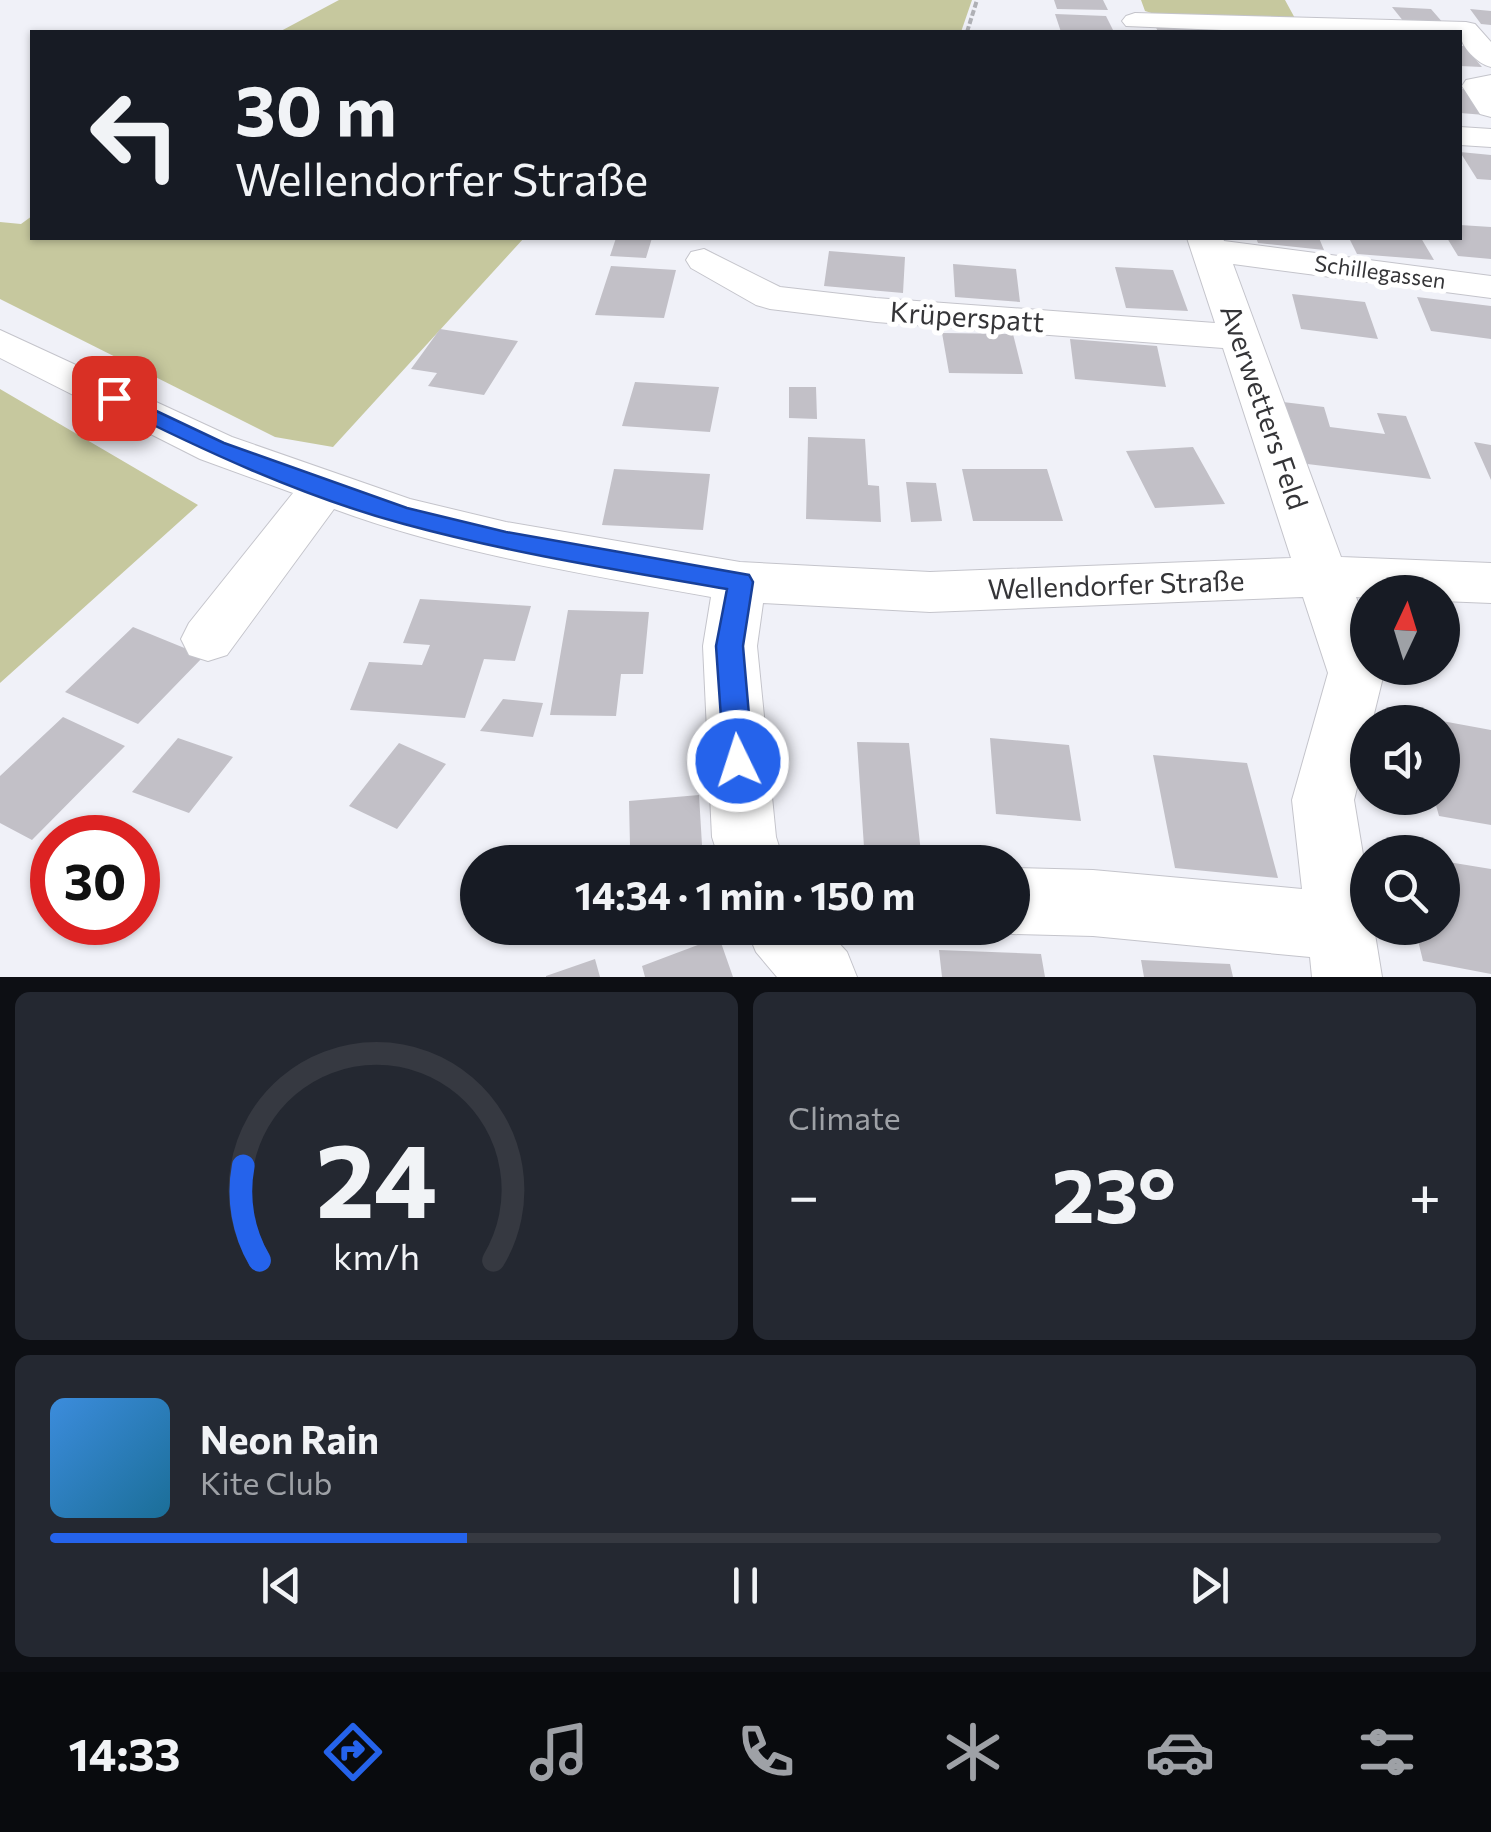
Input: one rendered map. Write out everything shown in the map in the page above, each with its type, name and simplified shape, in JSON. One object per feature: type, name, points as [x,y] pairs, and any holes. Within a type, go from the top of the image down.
[{"type":"street","points":[[1133,18],[1466,30],[1491,59]]},
{"type":"street","points":[[1491,84],[1476,86],[1491,108]]},
{"type":"street","points":[[1462,136],[1491,138]]},
{"type":"street","name":"Schillegassen","points":[[1207,244],[1491,287]]},
{"type":"street","name":"Averwetters Feld","points":[[1207,244],[1356,673],[1323,800],[1343,952]]},
{"type":"street","name":"Krüperspatt","points":[[704,260],[770,297],[876,310],[1241,337]]},
{"type":"street","name":"Wellendorfer Straße","points":[[4,348],[216,448],[402,516],[506,541],[740,582],[930,592],[1323,576],[1491,583]]},
{"type":"street","points":[[208,639],[323,489]]},
{"type":"street","points":[[740,582],[730,646],[746,845]]},
{"type":"street","points":[[1030,902],[1093,904],[1343,952]]},
{"type":"street","points":[[795,945],[822,977]]},
{"type":"path","points":[[968,30],[976,0]]},
{"type":"green space","points":[[339,0],[972,0],[962,30],[283,30]]},
{"type":"green space","points":[[1141,0],[1285,0],[1297,22],[1158,15],[1145,11]]},
{"type":"green space","points":[[30,217],[30,240],[522,240],[333,447],[275,437],[0,299],[0,222],[21,224]]},
{"type":"green space","points":[[0,389],[198,505],[0,683]]},
{"type":"building","points":[[1054,0],[1103,0],[1108,10],[1057,9]]},
{"type":"building","points":[[1392,7],[1431,9],[1444,24],[1404,22]]},
{"type":"building","points":[[1470,9],[1491,11],[1491,25],[1481,24]]},
{"type":"building","points":[[1055,14],[1106,16],[1113,30],[1060,30]]},
{"type":"building","points":[[1155,25],[1219,30],[1157,30]]},
{"type":"building","points":[[1462,46],[1464,46],[1482,67],[1462,66]]},
{"type":"building","points":[[1462,89],[1466,89],[1485,115],[1462,113]]},
{"type":"building","points":[[1462,152],[1491,155],[1491,180],[1477,179]]},
{"type":"building","points":[[1462,225],[1491,227],[1491,259],[1458,256],[1448,240],[1462,240]]},
{"type":"building","points":[[615,240],[651,240],[646,258],[610,256]]},
{"type":"building","points":[[1257,240],[1320,240],[1324,250]]},
{"type":"building","points":[[1350,240],[1422,240],[1434,260],[1357,254]]},
{"type":"building","points":[[829,251],[905,257],[903,293],[824,286]]},
{"type":"building","points":[[953,264],[1016,269],[1020,302],[955,297]]},
{"type":"building","points":[[611,266],[676,270],[664,318],[595,315]]},
{"type":"building","points":[[1115,267],[1173,270],[1188,311],[1126,308]]},
{"type":"building","points":[[1292,294],[1365,302],[1378,339],[1301,329]]},
{"type":"building","points":[[1417,297],[1491,306],[1491,339],[1431,331]]},
{"type":"building","points":[[440,329],[518,341],[484,395],[428,386],[437,373],[411,369]]},
{"type":"building","points":[[942,333],[1013,334],[1023,374],[949,373]]},
{"type":"building","points":[[1070,339],[1157,346],[1166,387],[1075,379]]},
{"type":"building","points":[[635,382],[719,387],[710,432],[622,426]]},
{"type":"building","points":[[789,387],[816,387],[817,419],[789,418]]},
{"type":"building","points":[[1283,402],[1324,407],[1330,427],[1385,434],[1377,413],[1406,416],[1431,479],[1299,463]]},
{"type":"building","points":[[808,437],[865,439],[868,485],[879,486],[881,522],[806,519]]},
{"type":"building","points":[[1474,442],[1491,445],[1491,480]]},
{"type":"building","points":[[1193,447],[1225,504],[1155,508],[1126,451]]},
{"type":"building","points":[[614,469],[710,474],[703,530],[602,525]]},
{"type":"building","points":[[962,469],[1047,469],[1063,521],[973,521]]},
{"type":"building","points":[[906,482],[936,483],[942,521],[911,522]]},
{"type":"building","points":[[420,599],[531,606],[515,661],[484,659],[465,718],[350,710],[369,662],[422,665],[430,645],[403,643]]},
{"type":"building","points":[[568,610],[649,612],[643,674],[621,674],[616,716],[550,715]]},
{"type":"building","points":[[133,627],[204,656],[138,724],[65,692]]},
{"type":"building","points":[[503,699],[543,703],[533,737],[480,731]]},
{"type":"building","points":[[63,717],[125,746],[57,815],[30,815],[30,839],[0,823],[0,776]]},
{"type":"building","points":[[1460,724],[1491,730],[1491,825],[1439,816],[1460,815]]},
{"type":"building","points":[[178,738],[233,757],[189,813],[132,792]]},
{"type":"building","points":[[990,738],[1069,745],[1081,821],[996,814]]},
{"type":"building","points":[[857,742],[909,743],[920,845],[864,845]]},
{"type":"building","points":[[399,743],[446,764],[397,829],[349,806]]},
{"type":"building","points":[[1153,755],[1247,763],[1278,878],[1175,868]]},
{"type":"building","points":[[699,795],[702,845],[630,845],[629,801]]},
{"type":"building","points":[[1460,864],[1491,869],[1491,974],[1423,961],[1419,945],[1460,945]]},
{"type":"building","points":[[698,945],[722,945],[733,977],[645,977],[642,966]]},
{"type":"building","points":[[939,950],[1041,954],[1045,977],[942,977]]},
{"type":"building","points":[[595,959],[600,977],[546,977],[546,976]]},
{"type":"building","points":[[1141,960],[1230,964],[1233,977],[1144,977]]},
{"type":"route","points":[[114,398],[216,448],[402,516],[506,541],[740,582],[730,646],[738,761]]}]
